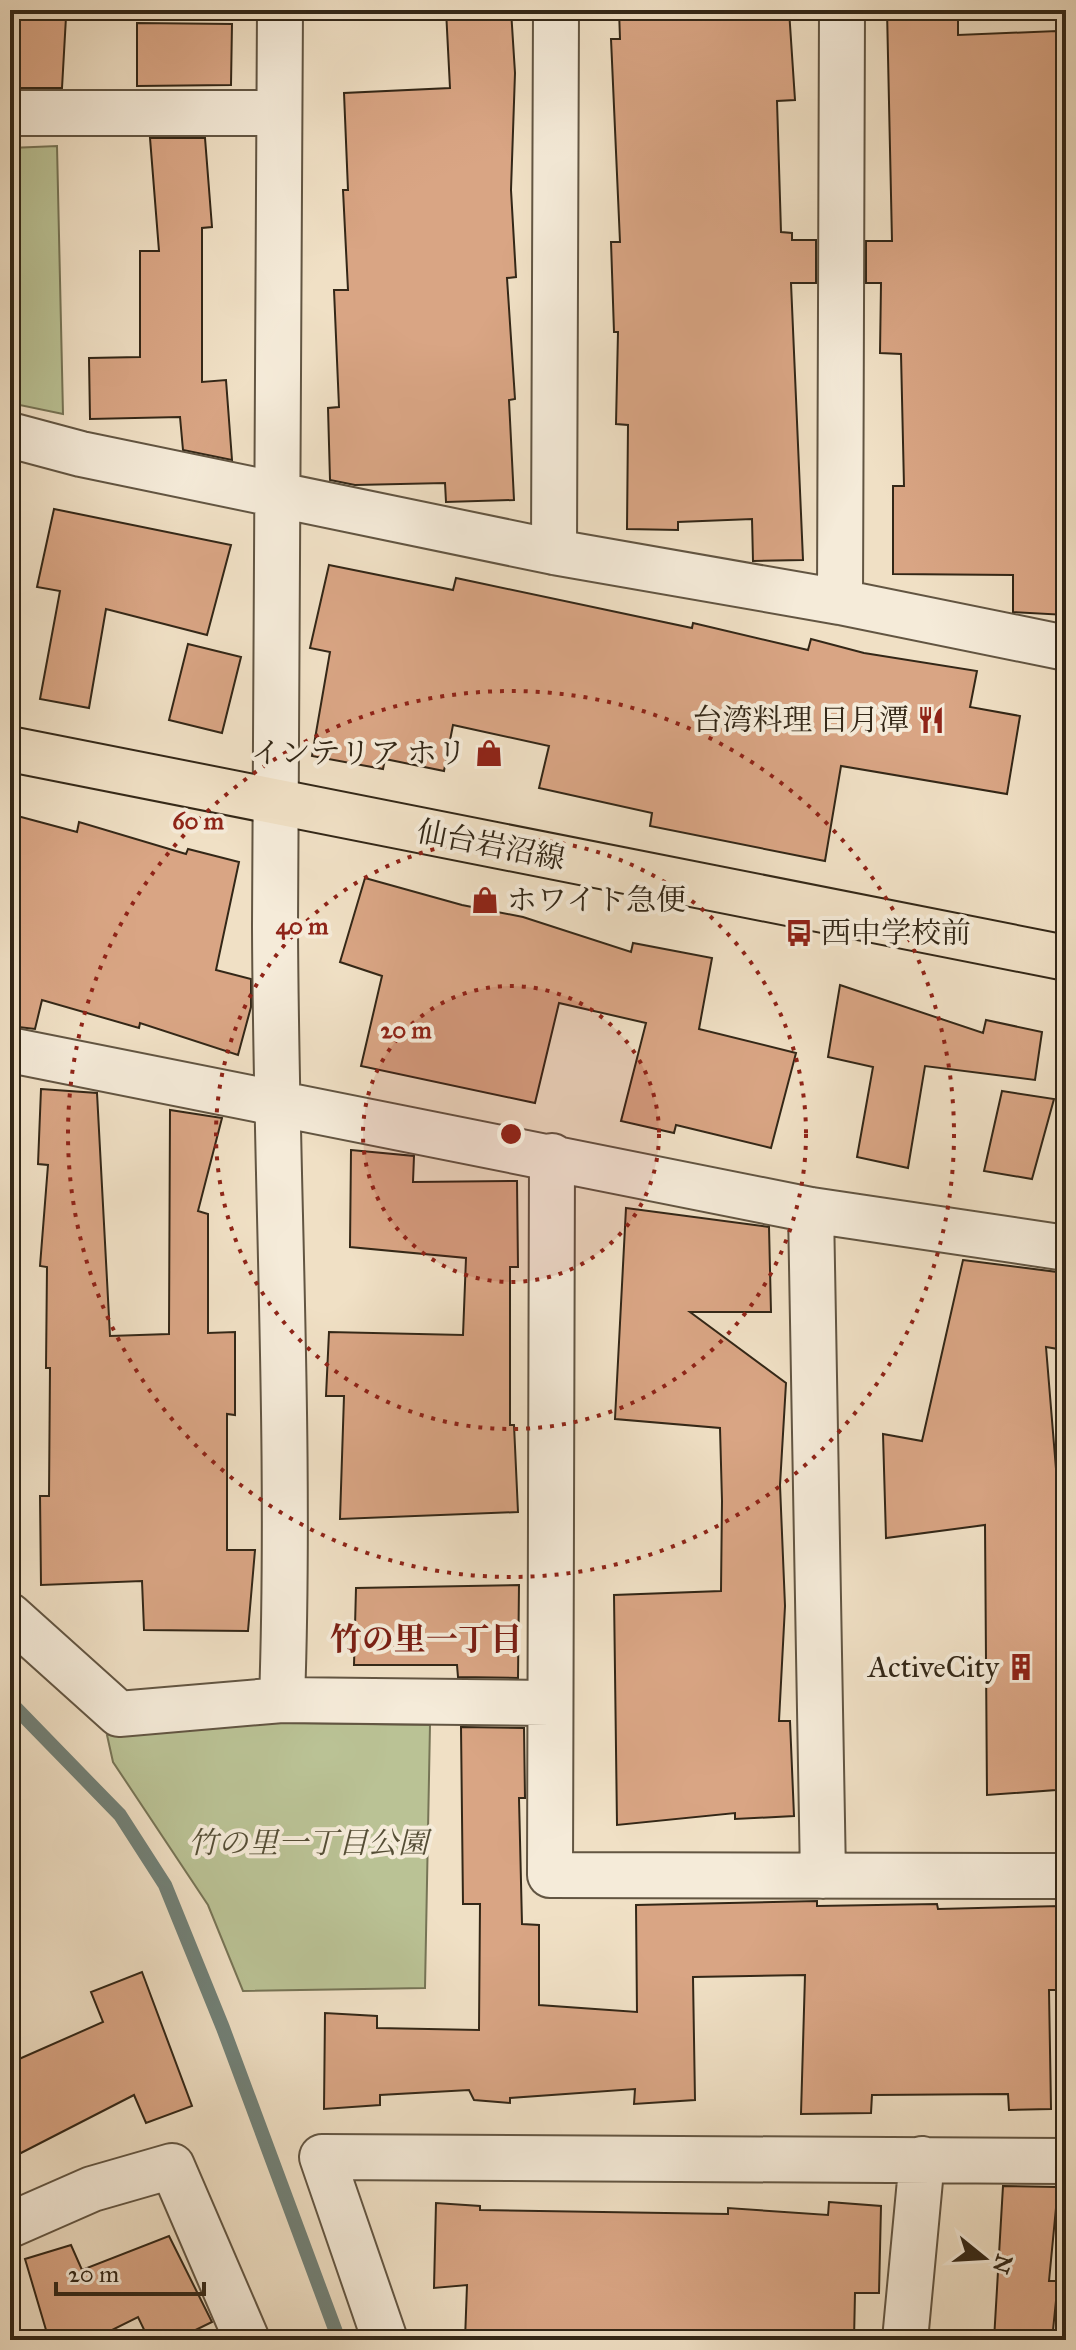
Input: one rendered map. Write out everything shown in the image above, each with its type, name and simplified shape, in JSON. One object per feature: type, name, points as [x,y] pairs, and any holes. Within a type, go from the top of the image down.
[{"type":"main road","name":"仙台岩沼線","points":[[10,749],[1066,958]]},
{"type":"street","points":[[280,10],[276,803],[277,1101],[286,1593],[282,1700]]},
{"type":"street","points":[[554,552],[556,10]]},
{"type":"street","points":[[840,602],[842,10]]},
{"type":"street","points":[[10,113],[279,113]]},
{"type":"street","points":[[10,435],[277,495],[554,552],[840,602],[1066,648]]},
{"type":"street","points":[[10,1050],[811,1210],[1066,1248]]},
{"type":"street","points":[[552,1156],[550,1875],[1066,1876]]},
{"type":"street","points":[[811,1210],[823,1876]]},
{"type":"street","points":[[10,1616],[119,1714],[282,1700],[549,1703]]},
{"type":"street","points":[[385,2340],[322,2157],[1066,2161]]},
{"type":"street","points":[[905,2340],[922,2159]]},
{"type":"street","points":[[10,2225],[92,2189],[172,2166],[247,2340]]},
{"type":"green space","points":[[57,146],[63,414],[10,403],[10,148]]},
{"type":"green space","name":"竹の里一丁目公園","points":[[222,1722],[430,1725],[425,1988],[243,1991],[208,1905],[113,1762],[107,1735]]},
{"type":"building","points":[[446,10],[511,10],[515,73],[511,190],[516,277],[507,278],[515,399],[509,400],[514,500],[446,502],[445,483],[355,485],[330,480],[328,408],[339,407],[334,290],[348,290],[343,190],[348,190],[344,93],[450,88]]},
{"type":"building","points":[[619,10],[789,10],[795,100],[777,101],[781,232],[792,233],[792,240],[816,240],[816,283],[791,283],[803,560],[753,561],[752,519],[678,522],[678,530],[627,529],[628,425],[616,424],[618,332],[614,332],[611,242],[620,242],[611,39],[620,39]]},
{"type":"building","points":[[887,10],[958,10],[958,35],[1057,31],[1059,229],[1066,364],[1066,615],[1013,612],[1013,575],[893,574],[893,486],[904,486],[901,354],[880,353],[881,283],[866,283],[866,241],[892,241]]},
{"type":"building","points":[[18,14],[66,17],[62,88],[13,88]]},
{"type":"building","points":[[137,23],[232,24],[231,85],[137,86]]},
{"type":"building","points":[[150,138],[205,138],[212,227],[202,228],[202,382],[226,380],[232,460],[183,450],[180,417],[90,419],[89,358],[140,357],[140,251],[159,251]]},
{"type":"building","points":[[54,509],[231,545],[207,635],[106,609],[89,708],[40,699],[60,591],[37,587]]},
{"type":"building","points":[[329,565],[453,590],[456,578],[692,628],[693,623],[808,650],[811,639],[864,653],[977,671],[970,707],[1020,716],[1007,794],[841,766],[825,861],[650,826],[652,813],[539,788],[549,746],[453,725],[444,771],[385,759],[383,769],[312,756],[330,652],[310,648]]},
{"type":"building","points":[[188,644],[241,657],[222,733],[169,720]]},
{"type":"building","points":[[10,814],[77,832],[79,822],[186,854],[188,849],[239,862],[216,970],[251,979],[251,1007],[238,1055],[140,1023],[139,1028],[42,1000],[35,1029],[10,1026]]},
{"type":"building","points":[[365,878],[462,905],[523,917],[631,952],[633,943],[712,958],[699,1029],[796,1053],[771,1148],[676,1125],[674,1133],[621,1121],[646,1023],[559,1003],[535,1103],[361,1066],[382,976],[340,962]]},
{"type":"building","points":[[840,985],[983,1033],[986,1020],[1042,1032],[1035,1080],[925,1066],[908,1168],[857,1157],[873,1067],[828,1057]]},
{"type":"building","points":[[41,1089],[97,1093],[110,1336],[169,1334],[170,1110],[222,1118],[198,1211],[208,1214],[208,1333],[235,1332],[235,1415],[227,1414],[227,1550],[255,1550],[248,1631],[144,1630],[142,1581],[41,1585],[40,1496],[49,1496],[50,1368],[46,1368],[47,1267],[40,1266],[48,1165],[38,1164]]},
{"type":"building","points":[[1002,1091],[1054,1099],[1032,1179],[984,1171]]},
{"type":"building","points":[[351,1150],[414,1156],[413,1182],[517,1181],[518,1267],[510,1267],[510,1425],[514,1425],[518,1512],[340,1519],[344,1396],[326,1396],[329,1332],[463,1335],[466,1258],[350,1247]]},
{"type":"building","points":[[626,1208],[769,1227],[771,1312],[690,1312],[786,1383],[780,1485],[785,1606],[779,1721],[790,1721],[794,1816],[735,1819],[735,1813],[617,1825],[614,1595],[721,1591],[720,1428],[615,1419]]},
{"type":"building","points":[[963,1260],[1057,1272],[1058,1349],[1046,1347],[1057,1481],[1056,1790],[987,1795],[985,1525],[886,1538],[883,1434],[922,1441]]},
{"type":"building","points":[[519,1585],[518,1678],[458,1677],[457,1665],[354,1665],[356,1588]]},
{"type":"building","points":[[461,1727],[524,1728],[525,1798],[519,1798],[522,1924],[539,1925],[539,2005],[637,2012],[636,1905],[817,1901],[817,1906],[937,1904],[938,1909],[1062,1906],[1056,1990],[1049,1990],[1051,2109],[1009,2110],[1008,2094],[872,2095],[871,2113],[801,2114],[805,1975],[693,1977],[695,2100],[634,2104],[635,2089],[510,2098],[510,2103],[474,2100],[469,2090],[380,2095],[380,2105],[324,2109],[325,2013],[377,2016],[377,2028],[479,2030],[480,1904],[463,1904]]},
{"type":"building","points":[[142,1972],[192,2106],[146,2123],[134,2095],[19,2154],[10,2131],[10,2063],[103,2022],[91,1992]]},
{"type":"building","points":[[1003,2186],[1058,2187],[1049,2281],[1058,2281],[1052,2340],[994,2340]]},
{"type":"building","points":[[829,2202],[881,2206],[879,2293],[855,2293],[854,2340],[465,2340],[467,2285],[434,2288],[436,2203],[480,2206],[480,2210],[728,2214],[728,2208],[828,2215]]},
{"type":"building","points":[[169,2236],[212,2322],[175,2340],[149,2340],[138,2317],[92,2340],[49,2340],[25,2259],[71,2245],[82,2270]]},
{"type":"waterway","points":[[10,1702],[120,1815],[165,1885],[223,2028],[339,2340]]},
{"type":"place","name":"台湾料理 日月潭","points":[[931,720]]},
{"type":"place","name":"インテリア ホリ","points":[[489,753]]},
{"type":"place","name":"ホワイト急便","points":[[485,900]]},
{"type":"place","name":"西中学校前","points":[[799,933]]},
{"type":"place","name":"ActiveCity","points":[[1021,1667]]},
{"type":"district","name":"竹の里一丁目","points":[[426,1639]]}]
